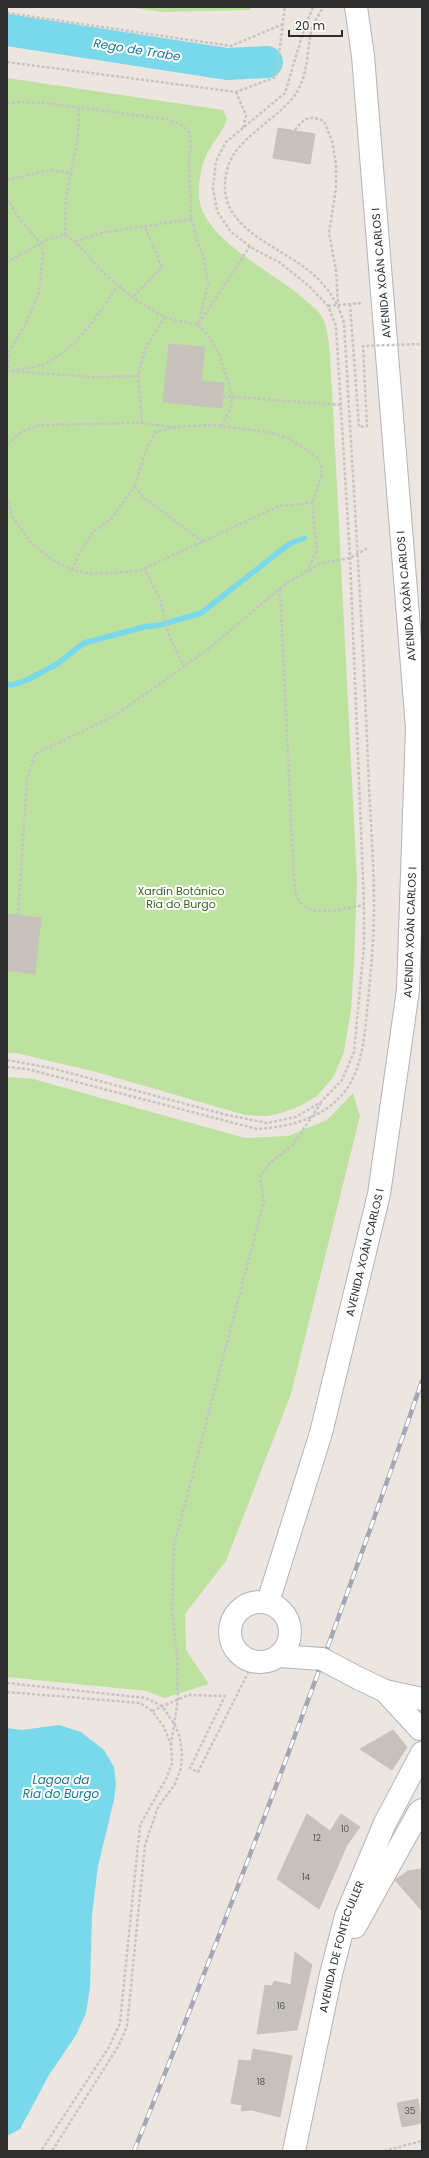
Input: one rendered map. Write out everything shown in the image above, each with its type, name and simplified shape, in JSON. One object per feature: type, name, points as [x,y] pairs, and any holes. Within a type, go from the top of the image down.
[{"type":"street","name":"AVENIDA XOÁN CARLOS I","points":[[268,1602],[321,1433],[379,1194],[408,990],[417,728],[364,56],[356,7]]},
{"type":"street","points":[[258,1601],[268,1602],[285,1614],[289,1623],[290,1634],[285,1650],[279,1656],[263,1662],[254,1662],[241,1655],[232,1644],[231,1625],[241,1608],[258,1601]]},
{"type":"street","points":[[290,1634],[322,1659],[358,1678],[385,1691],[422,1699]]},
{"type":"street","points":[[279,1656],[322,1659]]},
{"type":"street","points":[[385,1691],[421,1731]]},
{"type":"street","name":"AVENIDA DE FONTECULLER","points":[[294,2151],[331,1974],[346,1916],[385,1824],[422,1753]]},
{"type":"street","name":"AVENIDA DE FONTECULLER","points":[[307,2151],[354,1930],[401,1818],[415,1793],[422,1785]]},
{"type":"street","points":[[354,1930],[419,1812],[422,1810]]},
{"type":"path","points":[[7,62],[236,92],[276,77],[285,7]]},
{"type":"path","points":[[41,2151],[109,2047],[120,2023],[140,1825],[166,1779],[172,1763],[171,1745],[178,1699],[177,1656],[172,1610],[174,1546],[264,1201],[260,1178],[270,1162],[292,1146],[321,1102],[342,1080],[354,1052],[364,945],[364,905],[350,558],[336,326],[328,306],[309,286],[279,262],[250,246],[231,232],[217,211],[213,188],[216,161],[226,142],[284,93],[304,29],[313,7]]},
{"type":"path","points":[[323,7],[312,27],[304,80],[292,99],[246,141],[229,162],[224,181],[226,201],[234,216],[245,229],[313,275],[338,304]]},
{"type":"path","points":[[7,13],[231,46],[283,24]]},
{"type":"path","points":[[236,92],[246,115],[243,129]]},
{"type":"path","points":[[7,104],[18,102],[45,103],[165,119],[180,124],[190,132],[189,192],[192,219],[196,238],[203,256],[208,284],[198,325]]},
{"type":"path","points":[[65,235],[66,198],[78,137],[79,107]]},
{"type":"path","points":[[7,1067],[27,1069],[257,1129],[280,1128],[300,1123],[312,1117],[336,1100],[350,1084],[359,1064],[363,1045],[371,972],[374,903],[344,323],[338,304],[336,270],[329,233],[336,188],[336,164],[332,141],[324,121],[312,116],[302,120],[295,130]]},
{"type":"path","points":[[7,180],[51,170],[71,173]]},
{"type":"path","points":[[7,198],[20,219],[41,244],[43,254],[39,292],[26,323],[9,352],[7,378]]},
{"type":"path","points":[[76,241],[101,233],[192,219]]},
{"type":"path","points":[[134,296],[162,267],[145,227]]},
{"type":"path","points":[[7,262],[49,239],[65,235],[76,241],[99,268],[134,296],[165,316],[198,325],[207,334],[218,352],[233,397],[229,412],[221,426]]},
{"type":"path","points":[[198,325],[250,246]]},
{"type":"path","points":[[8,371],[44,364],[70,346],[91,323],[117,287]]},
{"type":"path","points":[[328,306],[370,302]]},
{"type":"path","points":[[350,304],[359,427],[367,426],[363,346],[422,344]]},
{"type":"path","points":[[142,423],[138,376],[145,349],[165,316]]},
{"type":"path","points":[[8,371],[92,377],[138,376]]},
{"type":"path","points":[[223,396],[341,405]]},
{"type":"path","points":[[7,444],[22,432],[39,424],[142,423],[174,428]]},
{"type":"path","points":[[72,570],[80,553],[93,532],[111,519],[135,486],[145,453],[155,432],[174,428],[213,425],[272,432],[289,438],[319,459],[322,474],[312,503],[317,550],[306,572]]},
{"type":"path","points":[[135,486],[144,498],[204,542]]},
{"type":"path","points":[[7,497],[13,518],[30,541],[50,559],[72,570],[92,574],[116,574],[144,568],[204,542],[279,506],[312,503]]},
{"type":"path","points":[[18,916],[27,780],[35,754],[116,715],[207,650],[280,588],[322,563],[350,558],[368,548]]},
{"type":"path","points":[[144,568],[160,599],[163,618],[184,666]]},
{"type":"path","points":[[280,588],[294,881],[298,899],[306,908],[316,911],[364,905]]},
{"type":"path","points":[[7,1060],[51,1068],[227,1115],[267,1123],[296,1117],[321,1102]]},
{"type":"path","points":[[152,1712],[188,1695],[226,1696],[190,1768],[198,1772],[254,1662]]},
{"type":"path","points":[[7,1683],[146,1698],[162,1706],[175,1725],[180,1738],[182,1753],[181,1768],[175,1784],[158,1806],[150,1826],[145,1845],[127,2026],[115,2050],[52,2151]]},
{"type":"path","points":[[7,1692],[140,1703],[152,1712],[164,1728],[171,1745]]},
{"type":"path","points":[[384,2151],[422,2141]]},
{"type":"green space","points":[[128,7],[251,7],[250,10],[162,12]]},
{"type":"green space","name":"Xardín Botánico Ría do Burgo","points":[[7,78],[223,110],[227,119],[208,151],[204,160],[200,178],[199,192],[202,209],[211,225],[225,240],[309,303],[320,314],[326,326],[329,343],[332,388],[357,880],[354,963],[351,1010],[344,1052],[334,1076],[317,1096],[300,1106],[284,1112],[268,1116],[245,1115],[100,1073],[16,1053],[7,1053]]},
{"type":"green space","points":[[7,1077],[33,1079],[245,1138],[288,1136],[327,1120],[353,1093],[360,1116],[291,1394],[226,1561],[185,1614],[186,1650],[209,1684],[164,1698],[147,1691],[7,1677]]},
{"type":"water","name":"Lagoa da Ría do Burgo","points":[[59,1725],[81,1732],[104,1750],[114,1767],[116,1784],[114,1800],[98,1866],[92,1915],[90,1988],[86,2013],[76,2035],[49,2075],[20,2129],[7,2136],[7,1728],[22,1730]]},
{"type":"building","points":[[278,128],[315,134],[310,164],[273,158]]},
{"type":"building","points":[[169,344],[205,347],[201,381],[224,383],[222,408],[163,402]]},
{"type":"building","points":[[7,914],[41,918],[35,974],[7,970]]},
{"type":"building","points":[[393,1730],[407,1747],[392,1770],[360,1749]]},
{"type":"building","points":[[307,1814],[330,1831],[341,1814],[360,1827],[347,1845],[319,1909],[277,1879]]},
{"type":"building","points":[[422,1869],[422,1911],[395,1880],[408,1871]]},
{"type":"building","points":[[295,1952],[312,1965],[297,2030],[257,2034],[265,1985],[272,1986],[274,1981],[291,1985]]},
{"type":"building","points":[[253,2049],[292,2056],[280,2117],[251,2110],[241,2111],[242,2105],[231,2103],[239,2060],[251,2061]]},
{"type":"building","points":[[418,2099],[422,2123],[402,2127],[397,2103]]},
{"type":"waterway","name":"Rego de Trabe","points":[[7,30],[227,64],[267,62]]},
{"type":"waterway","points":[[7,684],[12,685],[27,680],[57,664],[84,643],[144,627],[160,625],[201,613],[289,544],[304,538]]},
{"type":"railway","points":[[134,2151],[210,1960],[283,1768],[354,1575],[422,1381]]}]
